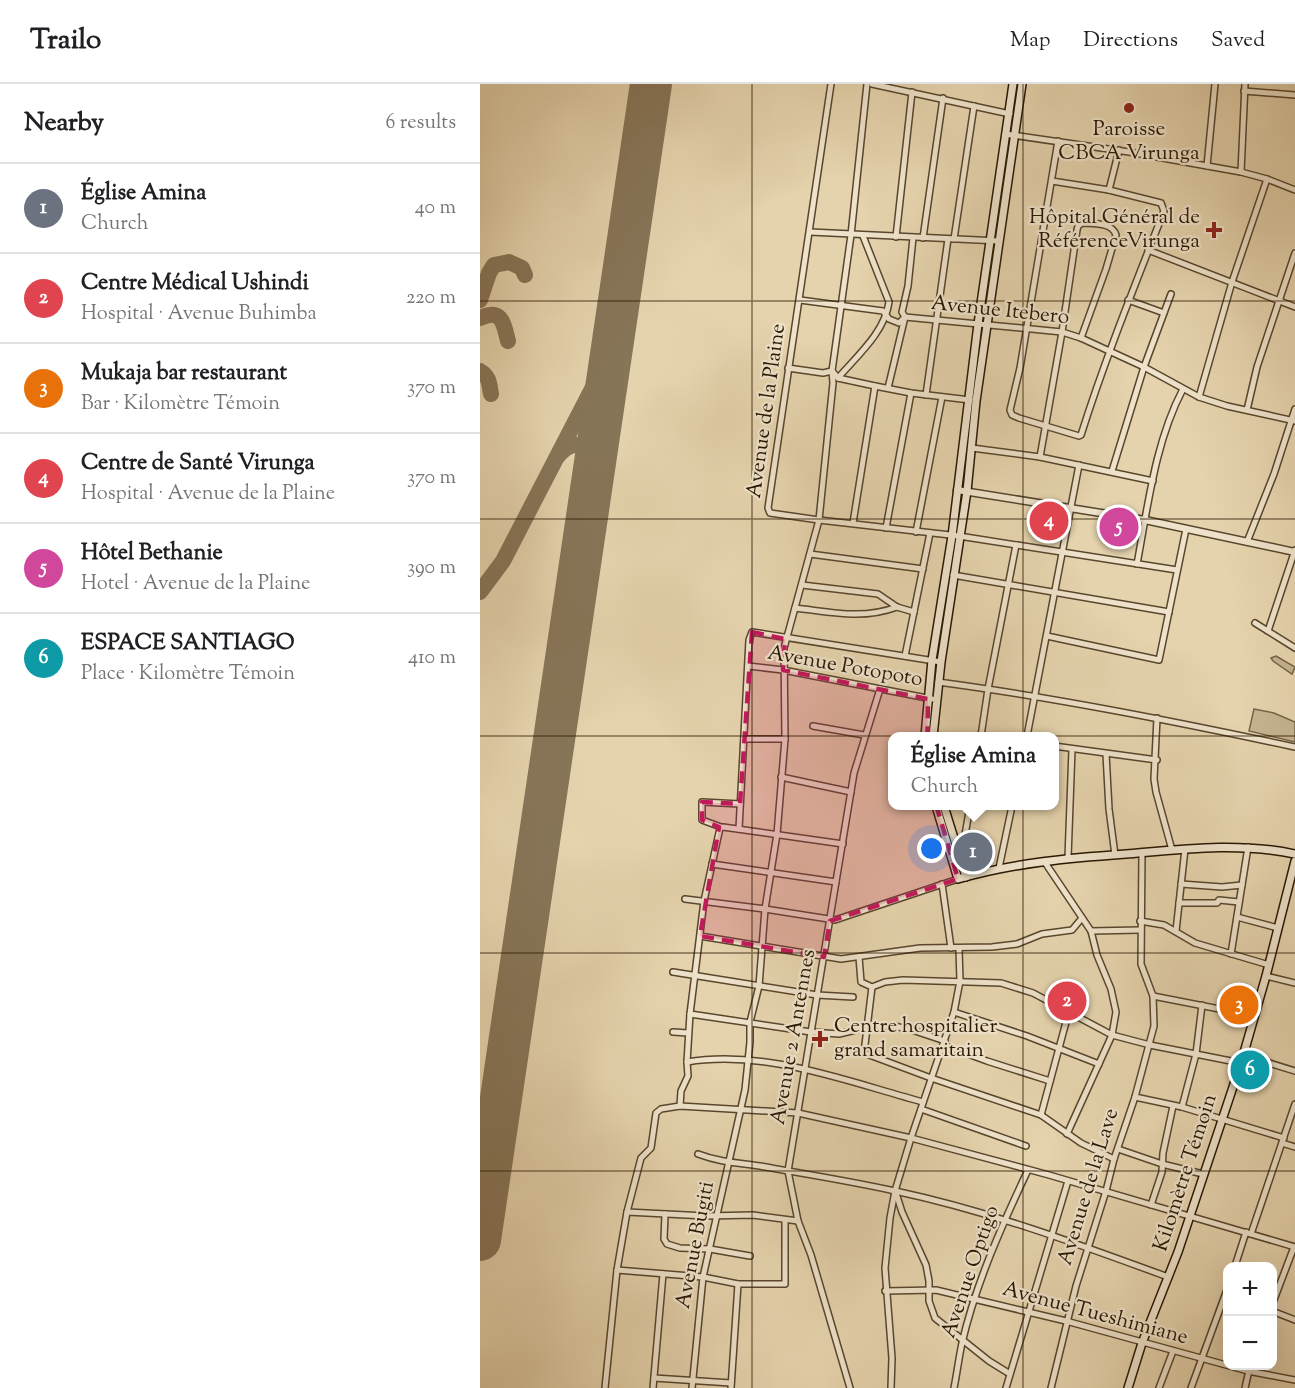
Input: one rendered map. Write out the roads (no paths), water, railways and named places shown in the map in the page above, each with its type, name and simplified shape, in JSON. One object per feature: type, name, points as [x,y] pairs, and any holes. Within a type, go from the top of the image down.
[{"type":"main road","points":[[933,732],[932,660],[955,536],[967,491],[972,448],[972,401],[978,324],[1013,84]]},
{"type":"main road","points":[[926,732],[938,682],[954,575],[957,490],[987,325],[1022,84]]},
{"type":"main road","points":[[982,292],[992,292]]},
{"type":"main road","points":[[937,810],[962,878]]},
{"type":"main road","points":[[945,810],[961,862],[962,878]]},
{"type":"main road","points":[[962,878],[999,868],[1044,861],[1142,852],[1248,847],[1295,854]]},
{"type":"main road","name":"Kilomètre Témoin","points":[[1128,1388],[1190,1215],[1243,1055],[1295,861]]},
{"type":"street","name":"Avenue de la Plaine","points":[[831,84],[769,511],[772,514],[955,536],[1177,570]]},
{"type":"street","points":[[869,84],[1018,114]]},
{"type":"street","name":"Avenue Bugiti","points":[[692,1388],[703,1278],[741,1109],[748,1062],[750,1022],[759,986],[765,909],[777,834],[785,739],[783,670],[785,639],[819,520],[833,383],[832,371],[869,84]]},
{"type":"street","points":[[1207,166],[1215,84]]},
{"type":"street","points":[[1241,172],[1245,87],[1295,95]]},
{"type":"street","points":[[896,237],[912,92]]},
{"type":"street","points":[[923,238],[943,98]]},
{"type":"street","points":[[926,395],[936,321],[974,106]]},
{"type":"street","points":[[1005,134],[1119,150],[1241,172],[1267,178],[1295,190]]},
{"type":"street","points":[[1052,181],[1109,190],[1161,204],[1164,211],[1128,300],[1081,435],[1076,436],[1019,418],[1011,413],[1058,141]]},
{"type":"street","points":[[1109,190],[1119,150]]},
{"type":"street","points":[[1199,397],[1232,282],[1267,178]]},
{"type":"street","points":[[1040,457],[1062,332],[1077,226],[1082,223],[1109,226],[1114,230],[1114,241],[1082,338]]},
{"type":"street","points":[[810,232],[999,241]]},
{"type":"street","points":[[833,383],[884,323],[889,302],[862,236]]},
{"type":"street","points":[[888,388],[904,314],[913,238]]},
{"type":"street","points":[[1148,250],[1295,307]]},
{"type":"street","points":[[1247,410],[1257,367],[1295,253]]},
{"type":"street","points":[[1112,471],[1144,367],[1171,294]]},
{"type":"street","name":"Avenue Itebero","points":[[800,300],[884,311],[887,312],[888,319],[899,323],[904,314],[936,321],[1062,332],[1082,338],[1144,367],[1199,397],[1293,421]]},
{"type":"street","points":[[1128,300],[1164,313]]},
{"type":"street","points":[[887,312],[892,308],[904,314]]},
{"type":"street","points":[[788,368],[823,374],[832,371],[838,378],[875,386],[972,401]]},
{"type":"street","points":[[853,524],[875,386]]},
{"type":"street","points":[[1137,564],[1169,419],[1183,389]]},
{"type":"street","points":[[886,528],[911,393]]},
{"type":"street","points":[[916,532],[942,397]]},
{"type":"street","points":[[1247,542],[1274,474],[1295,409]]},
{"type":"street","points":[[972,448],[1040,457],[1154,481]]},
{"type":"street","points":[[1029,732],[1079,465]]},
{"type":"street","points":[[957,490],[1145,520],[1295,551],[1268,631]]},
{"type":"street","points":[[1047,636],[1159,660],[1186,529]]},
{"type":"street","points":[[905,656],[930,534]]},
{"type":"street","points":[[982,732],[1016,545]]},
{"type":"street","points":[[810,554],[923,569]]},
{"type":"street","points":[[954,575],[1169,612]]},
{"type":"street","points":[[802,585],[878,594],[897,607],[914,612]]},
{"type":"street","points":[[795,608],[862,615],[884,612],[897,607]]},
{"type":"street","points":[[1255,623],[1295,648]]},
{"type":"street","points":[[739,829],[749,640],[752,632],[940,662]]},
{"type":"street","name":"Avenue Potopoto","points":[[748,666],[783,670],[932,699]]},
{"type":"street","points":[[938,682],[1157,718],[1295,747]]},
{"type":"street","name":"Avenue 2 Antennes","points":[[850,1388],[811,1254],[798,1221],[788,1171],[851,792],[864,735],[880,689]]},
{"type":"street","points":[[1157,718],[1154,779],[1172,850]]},
{"type":"street","points":[[813,726],[864,735]]},
{"type":"street","points":[[744,739],[785,739]]},
{"type":"street","points":[[1059,747],[1156,760]]},
{"type":"street","points":[[1068,858],[1072,749]]},
{"type":"street","points":[[1106,754],[1109,809],[1115,855]]},
{"type":"street","points":[[782,777],[851,792]]},
{"type":"street","points":[[740,804],[702,802],[702,820],[721,827],[843,844]]},
{"type":"street","points":[[961,862],[969,810]]},
{"type":"street","points":[[999,868],[1011,810]]},
{"type":"street","points":[[680,1106],[681,1091],[688,1076],[688,1033],[704,901],[721,827]]},
{"type":"street","points":[[1232,954],[1248,847]]},
{"type":"street","points":[[1176,931],[1185,849]]},
{"type":"street","name":"Avenue de la Lave","points":[[1051,1388],[1066,1322],[1135,1097],[1154,1026],[1153,996],[1143,973],[1140,930],[1142,852]]},
{"type":"street","points":[[1044,861],[1091,931],[1097,955],[1115,1001],[1116,1012],[1112,1035],[1066,1134]]},
{"type":"street","points":[[712,864],[836,882]]},
{"type":"street","points":[[685,899],[830,920],[848,917],[962,878]]},
{"type":"street","points":[[942,884],[951,948]]},
{"type":"street","points":[[1181,884],[1222,887],[1242,885]]},
{"type":"street","points":[[1179,903],[1217,903],[1219,900],[1239,902]]},
{"type":"street","points":[[1237,917],[1278,928]]},
{"type":"street","points":[[700,936],[841,959],[920,948],[959,949],[1017,944],[1042,934],[1070,930],[1082,918]]},
{"type":"street","points":[[1140,921],[1164,925],[1196,943],[1269,964]]},
{"type":"street","points":[[1091,931],[1140,930]]},
{"type":"street","points":[[891,1388],[892,1358],[885,1291],[887,1242],[896,1191],[911,1138],[954,1011],[960,981],[959,949]]},
{"type":"street","points":[[859,957],[861,982],[872,987],[885,982],[903,980],[1001,983],[1033,993],[1112,1035],[1240,1063]]},
{"type":"street","points":[[673,972],[817,995],[853,997]]},
{"type":"street","points":[[1266,976],[1295,983]]},
{"type":"street","points":[[872,987],[864,1053],[1041,1115],[1066,1134],[1114,1160]]},
{"type":"street","points":[[1153,996],[1255,1016]]},
{"type":"street","points":[[1182,1107],[1196,1054],[1202,1005]]},
{"type":"street","points":[[954,1011],[1099,1064]]},
{"type":"street","points":[[1041,1115],[1069,1011]]},
{"type":"street","points":[[690,1014],[811,1032],[847,1033],[868,1027],[894,1026],[912,1030],[987,1062],[1050,1081]]},
{"type":"street","points":[[673,1032],[688,1033]]},
{"type":"street","points":[[1243,1055],[1295,1071]]},
{"type":"street","points":[[687,1062],[722,1059],[805,1068],[922,1106],[1026,1146]]},
{"type":"street","points":[[1135,1097],[1182,1107],[1221,1119],[1283,1140],[1295,1147]]},
{"type":"street","points":[[1236,1262],[1249,1233],[1295,1104]]},
{"type":"street","points":[[605,1388],[617,1270],[627,1212],[642,1158],[651,1148],[656,1113],[661,1109],[680,1106],[798,1113],[911,1138],[1106,1191],[1295,1247],[1277,1292]]},
{"type":"street","points":[[1151,1205],[1162,1172],[1173,1106]]},
{"type":"street","points":[[1118,1149],[1162,1164],[1203,1174]]},
{"type":"street","points":[[698,1154],[729,1162],[896,1191],[1005,1219],[1168,1277]]},
{"type":"street","name":"Avenue Optigo","points":[[954,1388],[962,1342],[975,1299],[1005,1219],[1028,1170]]},
{"type":"street","points":[[1006,1388],[1068,1181]]},
{"type":"street","points":[[896,1191],[902,1212],[926,1264],[929,1274],[929,1301],[935,1318],[962,1342],[1010,1374]]},
{"type":"street","points":[[627,1212],[716,1216],[753,1215],[798,1221]]},
{"type":"street","points":[[665,1214],[664,1239],[667,1244],[680,1248],[750,1256]]},
{"type":"street","points":[[617,1270],[703,1278],[738,1284],[784,1284],[785,1220]]},
{"type":"street","points":[[653,1388],[663,1274]]},
{"type":"street","points":[[654,1377],[731,1385],[738,1284]]},
{"type":"street","name":"Avenue Tueshimiane","points":[[885,1291],[929,1289],[1223,1363]]},
{"type":"street","points":[[1191,1388],[1223,1298]]},
{"type":"street","points":[[1277,1313],[1295,1320]]},
{"type":"street","points":[[1159,1388],[1173,1351]]},
{"type":"street","points":[[1245,1388],[1249,1370]]},
{"type":"street","name":"Avenue Tueshimiane","points":[[1257,1370],[1295,1380]]},
{"type":"place","name":"Paroisse CBCA Virunga","points":[[1129,108]]},
{"type":"place","name":"Hôpital Général de RéférenceVirunga","points":[[1214,230]]},
{"type":"place","name":"Centre de Santé Virunga","points":[[1049,521]]},
{"type":"place","name":"Hôtel Bethanie","points":[[1119,527]]},
{"type":"place","name":"Église Amina","points":[[973,852]]},
{"type":"place","name":"Centre Médical Ushindi","points":[[1067,1001]]},
{"type":"place","name":"Mukaja bar restaurant","points":[[1239,1005]]},
{"type":"place","name":"Centre hospitalier grand samaritain","points":[[820,1039]]},
{"type":"place","name":"ESPACE SANTIAGO","points":[[1250,1070]]}]
